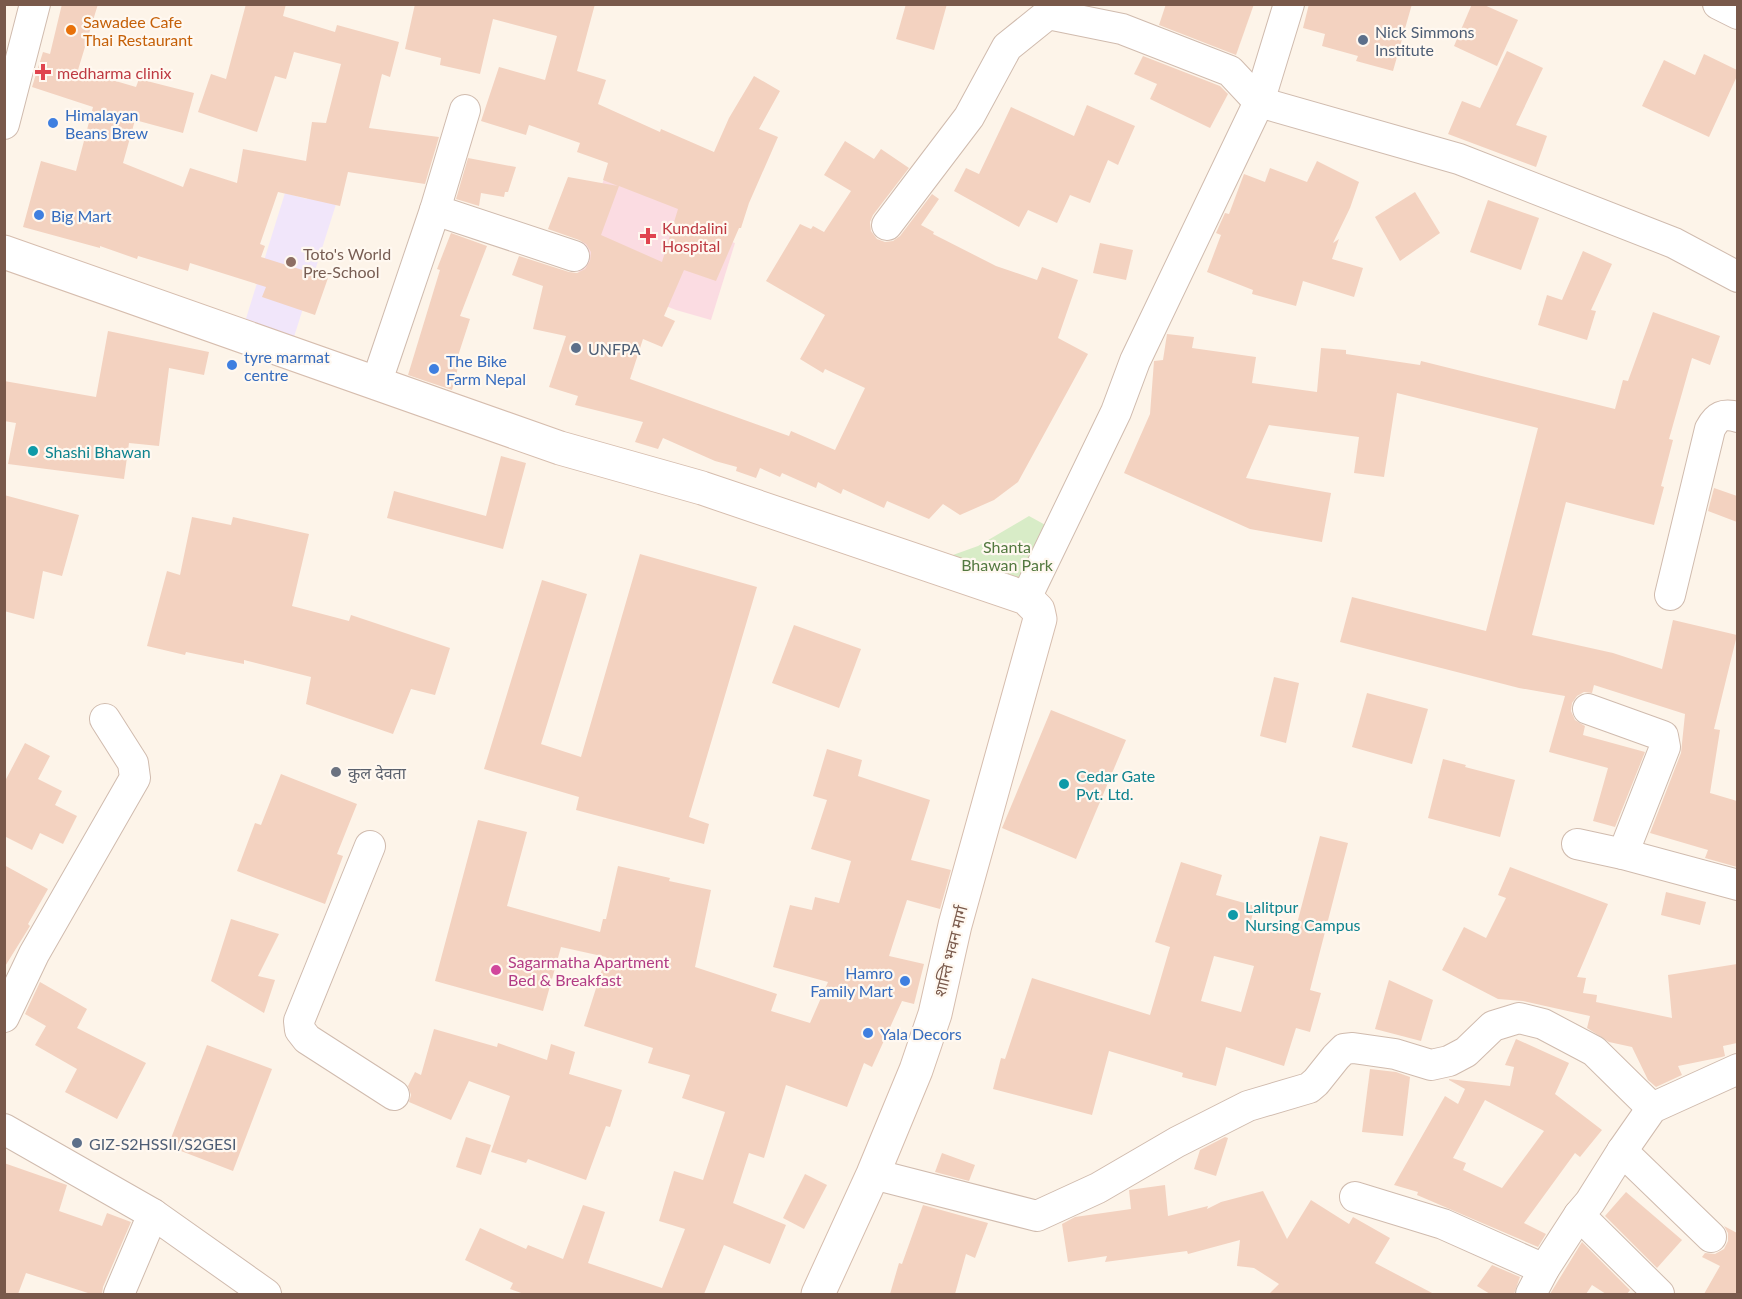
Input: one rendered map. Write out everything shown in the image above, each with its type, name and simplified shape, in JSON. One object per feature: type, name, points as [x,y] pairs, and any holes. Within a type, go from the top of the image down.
[{"type":"main road","points":[[4,252],[560,448],[702,488],[1026,598]]},
{"type":"main road","name":"शान्ति भवन मार्ग","points":[[818,1294],[873,1174],[916,1070],[935,1014],[955,925],[1040,619],[1038,610],[1026,598]]},
{"type":"street","points":[[4,124],[35,4]]},
{"type":"street","points":[[1026,598],[1116,412],[1135,361],[1259,102],[1289,4]]},
{"type":"street","points":[[1718,4],[1737,14]]},
{"type":"street","points":[[887,225],[969,117],[1007,47],[1048,14],[1122,29],[1230,71],[1259,102],[1459,159],[1674,243],[1737,277]]},
{"type":"street","points":[[376,384],[435,210],[465,110]]},
{"type":"street","points":[[435,210],[574,256]]},
{"type":"street","points":[[1670,595],[1710,429],[1716,418],[1726,414],[1737,417]]},
{"type":"street","points":[[1588,709],[1663,736],[1665,747],[1623,854]]},
{"type":"street","points":[[4,1017],[34,954],[135,778],[133,763],[105,719]]},
{"type":"street","points":[[1577,844],[1737,885]]},
{"type":"street","points":[[370,846],[299,1021],[300,1030],[306,1039],[394,1095]]},
{"type":"street","points":[[873,1174],[1037,1216],[1098,1188],[1177,1142],[1248,1106],[1309,1088],[1317,1082],[1344,1049],[1353,1048],[1395,1054],[1431,1065],[1449,1061],[1466,1052],[1493,1026],[1518,1018],[1543,1024],[1594,1051],[1653,1108]]},
{"type":"street","points":[[1355,1197],[1443,1224],[1537,1282],[1579,1215],[1653,1108],[1737,1069]]},
{"type":"street","points":[[4,1129],[153,1214],[266,1294]]},
{"type":"street","points":[[1622,1151],[1711,1237]]},
{"type":"street","points":[[119,1294],[153,1214]]},
{"type":"street","points":[[1579,1215],[1659,1294]]},
{"type":"shaded area","name":"Kundalini Hospital","points":[[609,165],[698,196],[688,228],[735,243],[711,320],[676,310],[572,269]]},
{"type":"shaded area","name":"Toto's World Pre-School","points":[[317,170],[344,179],[293,340],[244,325],[285,193],[307,199]]},
{"type":"green space","name":"Shanta Bhawan Park","points":[[1029,516],[1049,527],[1018,582],[939,560],[978,546]]},
{"type":"building","points":[[62,4],[98,4],[78,70],[136,87],[139,79],[194,93],[183,133],[135,120],[123,163],[183,187],[190,168],[237,183],[243,149],[306,161],[312,122],[326,123],[341,64],[294,52],[286,79],[275,76],[257,132],[198,112],[211,74],[226,79],[246,4],[286,4],[283,16],[335,32],[337,25],[399,42],[390,77],[382,74],[369,128],[439,137],[425,184],[348,172],[340,206],[278,192],[260,244],[265,246],[261,257],[328,278],[315,315],[262,297],[266,287],[190,263],[188,271],[23,227],[41,161],[76,171],[93,107],[32,87],[43,52],[50,54]]},
{"type":"building","points":[[415,4],[595,4],[577,71],[606,80],[598,104],[660,132],[661,129],[714,152],[729,118],[754,76],[780,91],[759,129],[778,137],[749,203],[741,228],[739,228],[716,281],[684,270],[664,316],[675,321],[662,347],[643,339],[630,379],[789,436],[791,431],[835,450],[865,388],[825,369],[823,373],[800,359],[825,315],[766,281],[800,224],[811,229],[813,226],[824,232],[851,191],[824,175],[845,141],[874,159],[881,149],[909,168],[873,215],[870,222],[871,231],[877,239],[885,242],[893,241],[900,236],[932,194],[939,199],[921,225],[934,232],[933,234],[996,266],[1037,280],[1042,267],[1078,280],[1058,338],[1088,354],[1018,482],[994,500],[960,515],[943,504],[929,519],[887,501],[884,508],[843,489],[841,494],[818,482],[816,488],[782,473],[780,477],[760,468],[756,478],[736,471],[737,467],[715,461],[663,438],[658,449],[635,442],[643,422],[575,405],[578,396],[549,387],[566,336],[533,329],[543,286],[512,275],[519,256],[569,272],[577,273],[585,269],[590,261],[591,252],[586,244],[548,229],[568,177],[618,186],[603,180],[608,163],[577,152],[580,143],[529,125],[526,135],[481,121],[499,67],[545,80],[557,36],[493,19],[480,74],[440,65],[441,58],[405,49]],"holes":[[[619,186],[678,209],[662,262],[601,235]]]},
{"type":"building","points":[[906,4],[947,4],[934,50],[896,39]]},
{"type":"building","points":[[1166,4],[1254,4],[1236,55],[1159,25]]},
{"type":"building","name":"Nick Simmons Institute","points":[[1309,4],[1412,4],[1393,71],[1356,61],[1358,56],[1322,46],[1325,34],[1303,28]]},
{"type":"building","points":[[1472,4],[1482,4],[1518,20],[1497,66],[1454,46]]},
{"type":"building","points":[[1507,51],[1543,68],[1516,125],[1547,136],[1536,167],[1448,134],[1462,101],[1480,108]]},
{"type":"building","points":[[1704,54],[1737,70],[1737,76],[1709,137],[1642,106],[1664,60],[1695,75]]},
{"type":"building","points":[[1143,56],[1220,86],[1228,94],[1210,128],[1150,99],[1157,84],[1134,74]]},
{"type":"building","points":[[1087,105],[1135,126],[1118,165],[1108,160],[1090,203],[1070,195],[1057,223],[1028,210],[1019,227],[954,191],[966,168],[979,174],[1011,107],[1074,136]]},
{"type":"building","points":[[468,158],[516,167],[508,192],[505,192],[504,197],[481,193],[479,206],[456,199]]},
{"type":"building","points":[[1317,161],[1359,182],[1350,208],[1333,243],[1339,239],[1332,259],[1363,268],[1354,297],[1303,281],[1296,306],[1252,294],[1253,290],[1207,272],[1221,235],[1216,233],[1225,213],[1229,214],[1244,174],[1265,182],[1270,168],[1307,182]]},
{"type":"building","points":[[1415,192],[1440,233],[1400,261],[1375,217]]},
{"type":"building","points":[[1488,200],[1539,218],[1521,270],[1470,252]]},
{"type":"building","points":[[451,233],[487,246],[460,316],[470,319],[457,359],[460,360],[452,390],[408,375],[440,270],[437,269]]},
{"type":"building","points":[[1100,243],[1133,250],[1126,280],[1093,273]]},
{"type":"building","points":[[1583,251],[1612,264],[1591,310],[1596,311],[1587,340],[1538,325],[1547,295],[1562,300]]},
{"type":"building","points":[[1653,312],[1720,336],[1710,365],[1692,358],[1669,439],[1673,440],[1654,525],[1566,502],[1532,635],[1613,653],[1662,669],[1673,620],[1737,635],[1714,729],[1720,730],[1710,793],[1737,801],[1737,867],[1705,858],[1708,850],[1650,833],[1681,753],[1685,714],[1594,685],[1592,693],[1584,692],[1572,703],[1571,711],[1575,720],[1585,726],[1583,735],[1645,752],[1615,827],[1593,821],[1608,768],[1549,752],[1565,696],[1519,688],[1340,642],[1352,597],[1486,631],[1538,428],[1397,393],[1384,477],[1354,473],[1359,437],[1269,425],[1246,478],[1331,493],[1322,542],[1250,529],[1124,473],[1150,414],[1154,361],[1163,360],[1167,334],[1194,337],[1192,348],[1256,357],[1252,383],[1317,392],[1321,348],[1346,350],[1346,354],[1420,365],[1421,361],[1615,409],[1623,380],[1628,381]]},
{"type":"building","points":[[108,331],[209,352],[204,375],[169,368],[159,446],[129,443],[124,479],[8,464],[16,423],[4,421],[4,381],[96,397]]},
{"type":"building","points":[[501,456],[526,463],[503,549],[387,518],[394,491],[486,516]]},
{"type":"building","points":[[1714,488],[1737,496],[1737,522],[1708,511]]},
{"type":"building","points":[[4,495],[79,515],[62,576],[43,571],[34,619],[4,611]]},
{"type":"building","points":[[192,517],[231,525],[233,517],[309,534],[292,606],[349,621],[351,615],[450,648],[435,695],[411,689],[393,734],[306,704],[311,677],[244,660],[244,664],[186,652],[185,655],[147,646],[167,571],[180,575]]},
{"type":"building","points":[[640,554],[757,587],[689,817],[709,824],[704,844],[576,810],[579,797],[484,769],[542,580],[587,594],[541,744],[581,757]]},
{"type":"building","points":[[794,625],[861,649],[839,708],[772,683]]},
{"type":"building","points":[[1274,677],[1299,683],[1286,743],[1260,736]]},
{"type":"building","points":[[1367,693],[1428,709],[1412,764],[1352,747]]},
{"type":"building","name":"Cedar Gate Pvt. Ltd.","points":[[1051,710],[1126,740],[1076,859],[1002,828]]},
{"type":"building","points":[[25,743],[50,756],[38,779],[62,791],[55,805],[77,816],[63,844],[40,833],[32,850],[4,836],[4,783]]},
{"type":"building","points":[[827,749],[862,760],[858,776],[930,800],[911,860],[951,870],[940,909],[907,900],[889,956],[924,964],[914,1004],[902,1001],[872,1067],[864,1063],[847,1107],[786,1085],[764,1158],[749,1153],[733,1203],[786,1225],[770,1264],[724,1245],[704,1294],[524,1294],[510,1289],[513,1283],[465,1260],[480,1228],[526,1249],[528,1245],[563,1259],[583,1205],[605,1212],[588,1263],[662,1288],[685,1229],[659,1221],[674,1171],[703,1180],[725,1112],[682,1098],[690,1075],[648,1063],[653,1048],[584,1026],[606,957],[561,947],[543,1011],[435,981],[478,820],[527,832],[507,906],[600,932],[603,919],[606,919],[618,866],[711,890],[695,967],[777,994],[771,1011],[810,1023],[828,982],[773,967],[790,905],[812,910],[815,897],[839,903],[851,861],[811,849],[827,800],[813,796]]},
{"type":"building","points":[[1443,759],[1515,780],[1500,837],[1428,818]]},
{"type":"building","points":[[281,774],[357,804],[337,854],[343,856],[325,904],[237,871],[255,823],[261,825]]},
{"type":"building","points":[[1320,836],[1348,843],[1310,990],[1321,993],[1310,1032],[1296,1028],[1284,1066],[1226,1047],[1216,1086],[1182,1077],[1183,1073],[1109,1051],[1092,1115],[993,1089],[1001,1058],[1005,1059],[1032,978],[1150,1015],[1170,947],[1155,942],[1181,862],[1222,875],[1216,895],[1255,906],[1250,924],[1294,935]],"holes":[[[1214,956],[1254,966],[1241,1012],[1201,1001]]]},
{"type":"building","points":[[4,865],[48,889],[28,924],[30,926],[4,968]]},
{"type":"building","points":[[1510,867],[1608,904],[1577,977],[1586,978],[1583,993],[1597,995],[1596,1002],[1672,1018],[1668,975],[1737,964],[1737,1043],[1723,1046],[1725,1056],[1678,1066],[1682,1075],[1656,1087],[1648,1080],[1632,1047],[1609,1042],[1587,1028],[1590,1016],[1523,1001],[1498,999],[1442,970],[1464,927],[1486,938],[1506,898],[1498,895]]},
{"type":"building","points":[[1666,892],[1706,902],[1700,925],[1661,915]]},
{"type":"building","points":[[231,919],[279,934],[258,976],[275,980],[264,1013],[211,981]]},
{"type":"building","points":[[1389,980],[1433,1000],[1421,1041],[1375,1029]]},
{"type":"building","points":[[40,982],[87,1009],[77,1028],[146,1063],[117,1119],[65,1092],[77,1069],[35,1045],[46,1026],[25,1014]]},
{"type":"building","points":[[434,1029],[497,1047],[498,1043],[547,1060],[551,1044],[575,1052],[569,1074],[622,1090],[610,1127],[606,1126],[586,1180],[528,1159],[526,1163],[491,1152],[510,1096],[469,1081],[451,1120],[409,1102],[411,1095],[408,1086],[415,1072],[421,1075]]},
{"type":"building","points":[[1516,1039],[1569,1063],[1555,1094],[1602,1130],[1580,1157],[1575,1153],[1524,1223],[1546,1234],[1538,1247],[1417,1195],[1418,1192],[1394,1185],[1445,1096],[1458,1104],[1465,1089],[1449,1079],[1510,1086],[1514,1067],[1505,1065]],"holes":[[[1485,1100],[1544,1131],[1502,1188],[1463,1170],[1466,1163],[1453,1158]]]},
{"type":"building","points":[[207,1045],[272,1069],[233,1171],[168,1146]]},
{"type":"building","points":[[1370,1069],[1396,1072],[1410,1077],[1403,1136],[1362,1132]]},
{"type":"building","points":[[466,1137],[491,1145],[481,1175],[456,1167]]},
{"type":"building","points":[[1225,1137],[1228,1138],[1216,1176],[1194,1169],[1200,1150]]},
{"type":"building","points":[[942,1153],[975,1165],[969,1181],[935,1172]]},
{"type":"building","points":[[4,1163],[67,1185],[59,1211],[102,1226],[107,1213],[131,1222],[102,1294],[91,1294],[26,1273],[18,1294],[4,1294]]},
{"type":"building","points":[[805,1174],[827,1185],[804,1229],[783,1218]]},
{"type":"building","points":[[1165,1185],[1168,1216],[1208,1206],[1207,1209],[1221,1202],[1263,1191],[1287,1239],[1311,1200],[1349,1224],[1353,1217],[1390,1238],[1375,1263],[1434,1294],[1269,1294],[1279,1284],[1254,1268],[1237,1266],[1240,1240],[1188,1254],[1187,1251],[1105,1262],[1107,1256],[1068,1262],[1062,1224],[1075,1217],[1131,1209],[1129,1190]]},
{"type":"building","points":[[1626,1192],[1682,1240],[1657,1268],[1605,1216]]},
{"type":"building","points":[[923,1205],[988,1223],[975,1258],[966,1254],[955,1294],[890,1294],[899,1263],[902,1264]]},
{"type":"building","points":[[1724,1226],[1737,1233],[1737,1294],[1704,1294],[1720,1266],[1702,1257],[1705,1253],[1715,1254],[1724,1249],[1728,1241],[1728,1233]]},
{"type":"building","points":[[1582,1242],[1630,1290],[1627,1294],[1606,1294],[1592,1285],[1586,1294],[1550,1294]]},
{"type":"building","points":[[1492,1265],[1520,1277],[1514,1294],[1490,1294],[1477,1286]]},
{"type":"place","name":"Sawadee Cafe Thai Restaurant","points":[[71,30]]},
{"type":"place","name":"Nick Simmons Institute","points":[[1363,40]]},
{"type":"place","name":"medharma clinix","points":[[43,72]]},
{"type":"place","name":"Himalayan Beans Brew","points":[[53,123]]},
{"type":"place","name":"Big Mart","points":[[39,215]]},
{"type":"place","name":"Kundalini Hospital","points":[[648,236]]},
{"type":"place","name":"Toto's World Pre-School","points":[[291,262]]},
{"type":"place","name":"UNFPA","points":[[576,348]]},
{"type":"place","name":"tyre marmat centre","points":[[232,365]]},
{"type":"place","name":"The Bike Farm Nepal","points":[[434,369]]},
{"type":"place","name":"Shashi Bhawan","points":[[33,451]]},
{"type":"place","name":"कुल देवता","points":[[336,772]]},
{"type":"place","name":"Cedar Gate Pvt. Ltd.","points":[[1064,784]]},
{"type":"place","name":"Lalitpur Nursing Campus","points":[[1233,915]]},
{"type":"place","name":"Sagarmatha Apartment Bed & Breakfast","points":[[496,970]]},
{"type":"place","name":"Hamro Family Mart","points":[[905,981]]},
{"type":"place","name":"Yala Decors","points":[[868,1033]]},
{"type":"place","name":"GIZ-S2HSSII/S2GESI","points":[[77,1143]]}]
